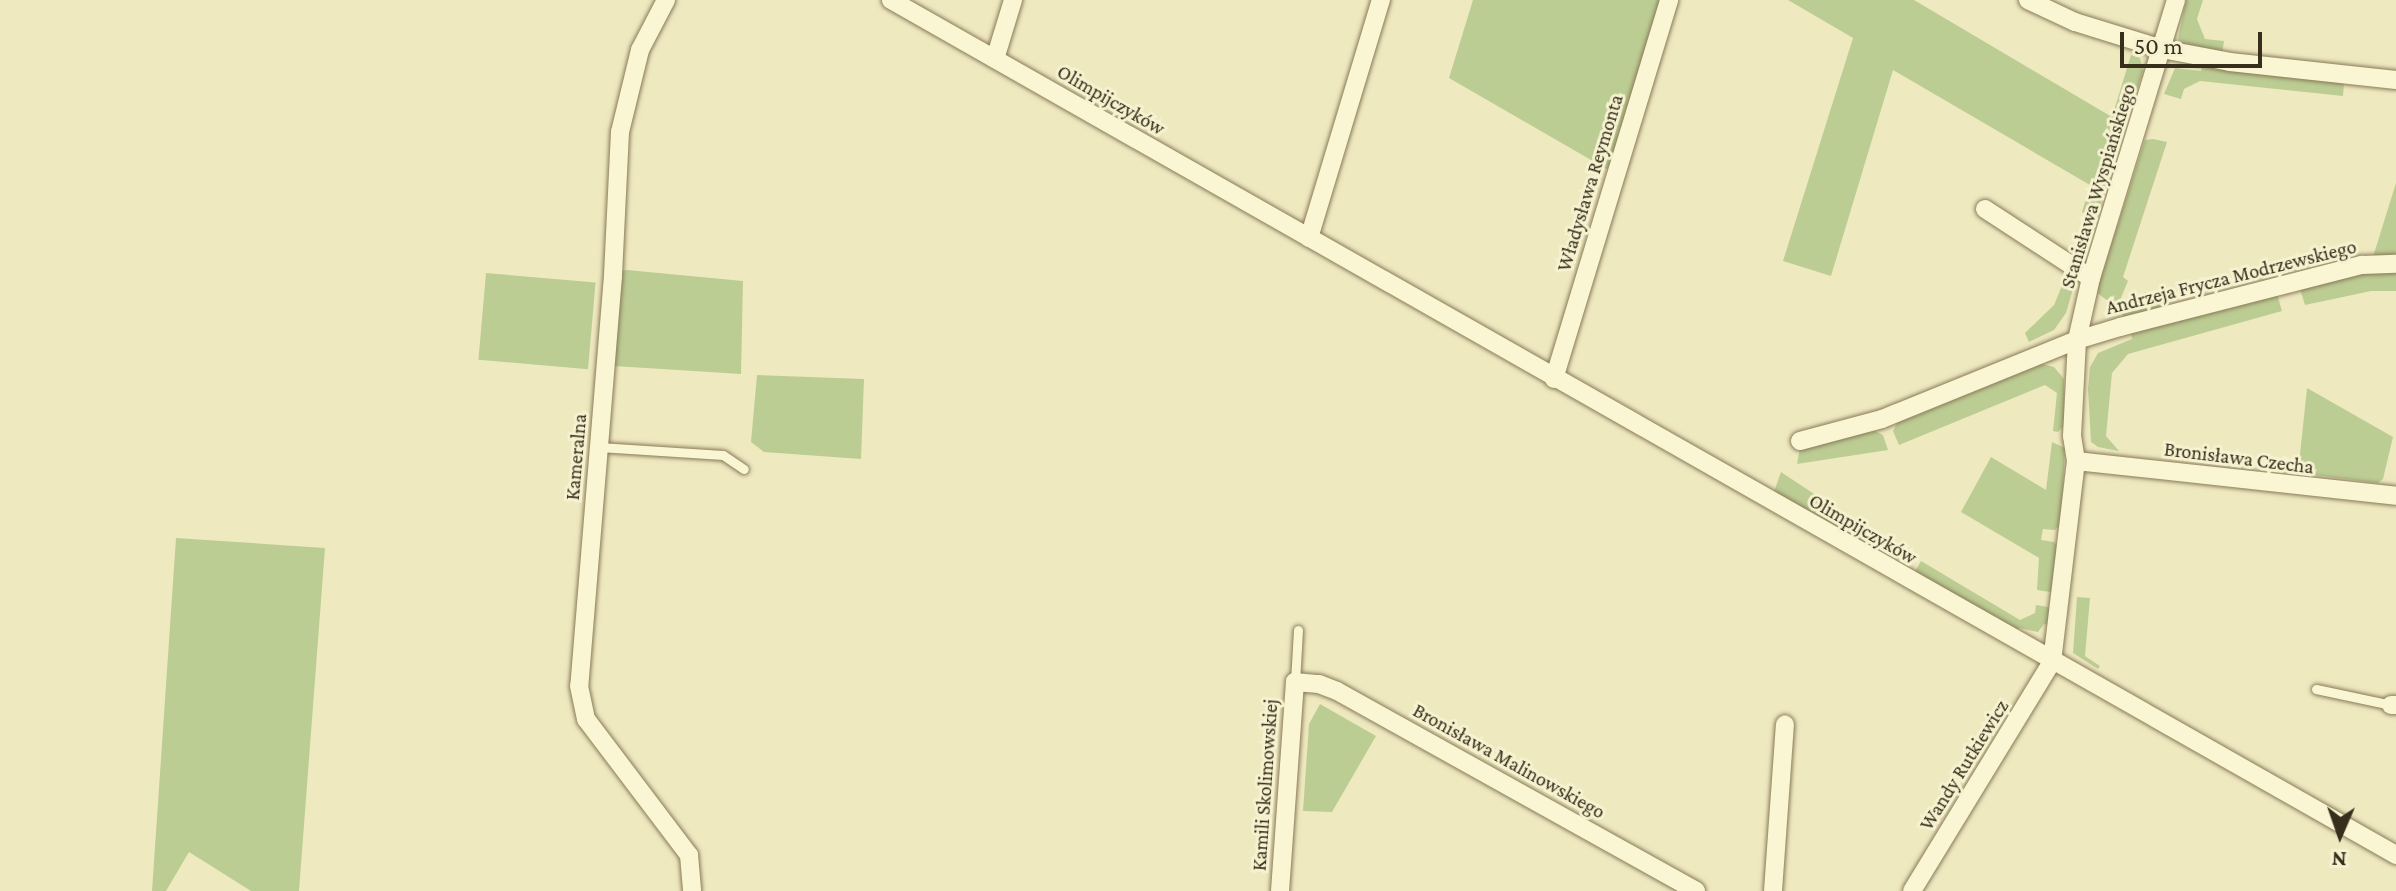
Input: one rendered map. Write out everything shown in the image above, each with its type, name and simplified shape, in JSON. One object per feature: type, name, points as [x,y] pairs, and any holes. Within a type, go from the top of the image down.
[{"type":"street","name":"Kameralna","points":[[666,0],[640,50],[620,132],[580,702],[586,719],[684,845],[692,870],[692,891]]},
{"type":"street","name":"Olimpijczyków","points":[[891,0],[2396,855]]},
{"type":"street","points":[[995,59],[1013,0]]},
{"type":"street","points":[[1309,238],[1381,0]]},
{"type":"street","name":"Władysława Reymonta","points":[[1554,379],[1669,0]]},
{"type":"street","points":[[2028,0],[2096,30],[2162,49],[2216,60],[2396,80]]},
{"type":"street","name":"Stanisława Wyspiańskiego","points":[[2077,340],[2091,278],[2176,0]]},
{"type":"street","points":[[1985,209],[2091,278]]},
{"type":"street","name":"Andrzeja Frycza Modrzewskiego","points":[[2077,340],[2362,265],[2396,264]]},
{"type":"street","points":[[1800,441],[1902,412],[2077,340],[2072,436],[2076,461],[2052,662]]},
{"type":"street","name":"Bronisława Czecha","points":[[2076,461],[2396,496]]},
{"type":"street","name":"Wandy Rutkiewicz","points":[[1912,891],[2052,662]]},
{"type":"street","name":"Kamili Skolimowskiej","points":[[1280,891],[1295,682]]},
{"type":"street","name":"Bronisława Malinowskiego","points":[[1295,682],[1319,684],[1337,691],[1696,891]]},
{"type":"street","points":[[1773,891],[1785,724]]},
{"type":"lane","points":[[599,447],[723,455],[744,469]]},
{"type":"lane","points":[[1295,682],[1298,630]]},
{"type":"lane","points":[[2316,689],[2393,705]]},
{"type":"green space","points":[[1473,0],[1661,0],[1610,171],[1449,78]]},
{"type":"green space","points":[[1788,0],[1914,0],[2112,117],[2131,55],[2140,58],[2143,71],[2128,117],[2121,126],[2125,128],[2096,218],[2082,212],[2090,185],[1893,70],[1831,276],[1783,261],[1853,38]]},
{"type":"green space","points":[[2186,0],[2203,0],[2197,19],[2205,39],[2224,41],[2222,54],[2182,45],[2178,39]]},
{"type":"green space","points":[[2202,66],[2344,82],[2343,96],[2200,81],[2184,89],[2181,99],[2164,94],[2175,68],[2201,71]]},
{"type":"green space","points":[[2145,140],[2167,142],[2123,277],[2128,281],[2120,300],[2136,309],[2145,292],[2162,302],[2164,310],[2124,319],[2121,311],[2096,292]]},
{"type":"green space","points":[[2396,183],[2396,260],[2372,260]]},
{"type":"green space","points":[[2396,268],[2396,291],[2371,291],[2305,305],[2299,286],[2347,273]]},
{"type":"green space","points":[[619,271],[743,281],[741,374],[614,366]]},
{"type":"green space","points":[[2068,271],[2075,276],[2070,281],[2073,289],[2066,313],[2054,330],[2029,342],[2025,333],[2054,305]]},
{"type":"green space","points":[[486,273],[596,283],[588,369],[478,360]]},
{"type":"green space","points":[[2277,294],[2282,311],[2128,354],[2112,373],[2106,436],[2119,451],[2098,447],[2091,442],[2088,389],[2090,367],[2098,353],[2132,339],[2131,332]]},
{"type":"green space","points":[[2042,364],[2054,367],[2064,379],[2064,426],[2058,432],[2053,431],[2057,393],[2045,385],[1899,445],[1893,431],[1897,423]]},
{"type":"green space","points":[[757,375],[864,379],[861,459],[764,452],[751,442]]},
{"type":"green space","points":[[2307,388],[2393,437],[2383,479],[2378,483],[2298,473]]},
{"type":"green space","points":[[1875,431],[1883,435],[1888,450],[1797,464],[1800,448]]},
{"type":"green space","points":[[2052,442],[2065,448],[2061,524],[2055,530],[2043,529],[2041,540],[2054,542],[2059,548],[2054,589],[2050,592],[2037,590],[2039,558],[1961,512],[1991,457],[2046,490]]},
{"type":"green space","points":[[1781,472],[1888,543],[1885,550],[1877,551],[1774,492]]},
{"type":"green space","points":[[176,538],[325,548],[299,891],[251,891],[189,852],[166,891],[152,891]]},
{"type":"green space","points":[[1921,561],[2020,620],[2035,613],[2036,605],[2048,607],[2052,613],[2050,625],[2044,624],[2038,632],[2019,628],[2016,632],[1914,573]]},
{"type":"green space","points":[[2077,597],[2090,598],[2085,656],[2100,666],[2098,669],[2073,653]]},
{"type":"green space","points":[[1320,704],[1376,736],[1332,812],[1303,811],[1309,724]]}]
